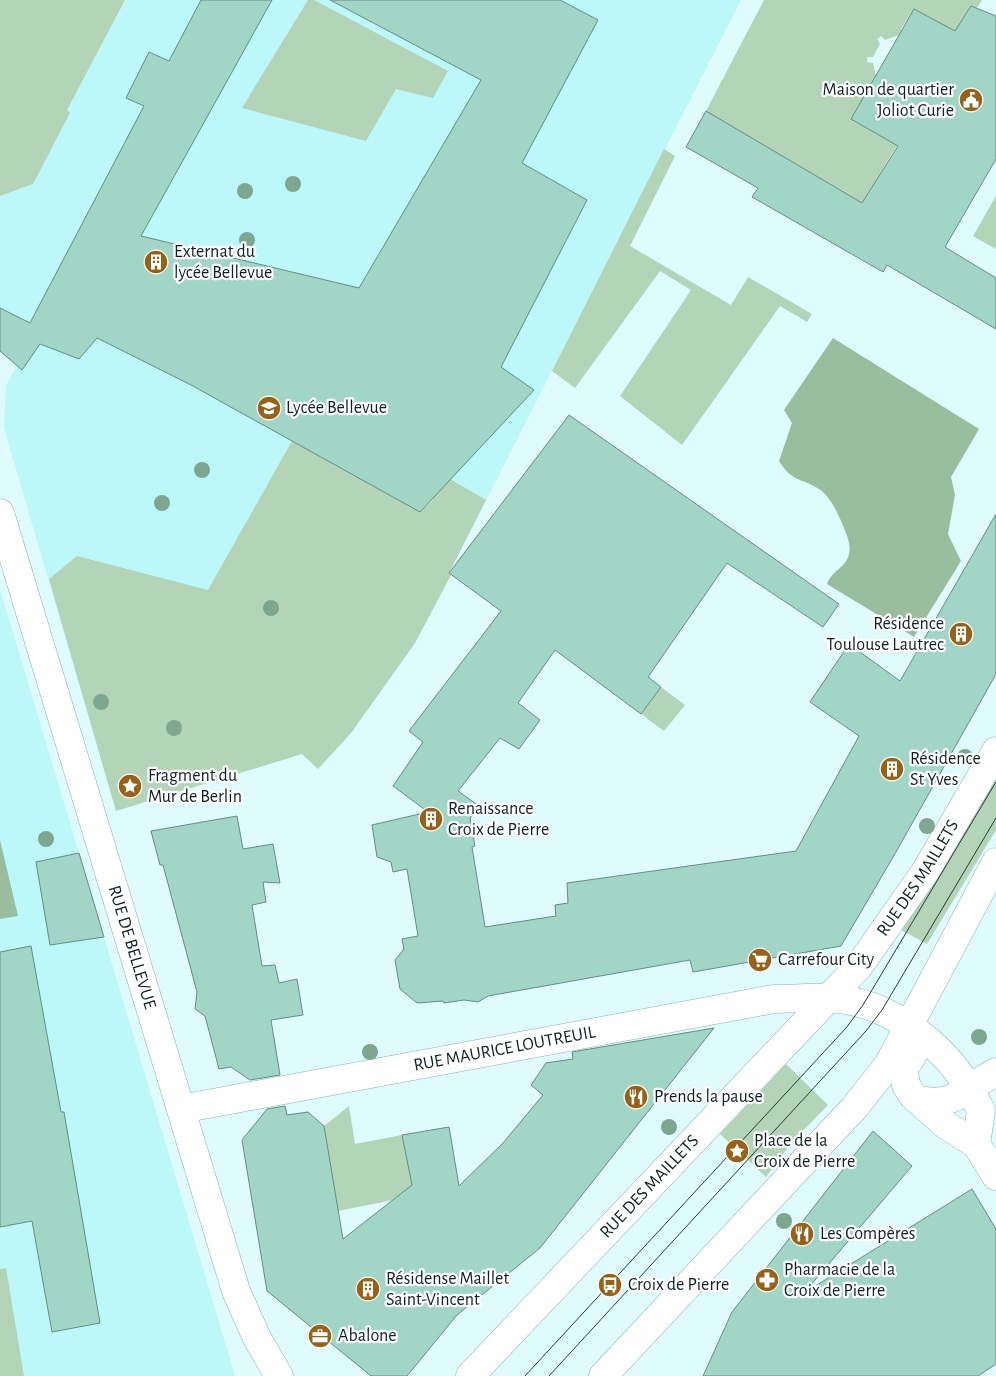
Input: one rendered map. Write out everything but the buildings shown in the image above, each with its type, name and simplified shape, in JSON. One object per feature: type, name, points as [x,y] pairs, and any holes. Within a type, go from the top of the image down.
[{"type":"street","name":"RUE DE BELLEVUE","points":[[2,524],[236,1291],[257,1338],[279,1376]]},
{"type":"street","name":"RUE DES MAILLETS","points":[[470,1376],[859,966],[925,872],[996,750]]},
{"type":"street","points":[[603,1376],[864,1096],[888,1064],[996,862]]},
{"type":"street","name":"RUE MAURICE LOUTREUIL","points":[[182,1109],[774,999],[829,998]]},
{"type":"street","points":[[829,998],[882,1010],[909,1026],[951,1063],[981,1111],[976,1144]]},
{"type":"street","points":[[909,1026],[915,1051],[905,1066],[904,1073],[913,1093],[940,1102],[951,1100],[996,1072]]},
{"type":"street","points":[[864,1096],[890,1076],[897,1076],[947,1126],[976,1144],[996,1176]]},
{"type":"shaded area","name":"Lycée Bellevue","points":[[125,0],[741,0],[415,643],[351,733],[318,769],[302,754],[116,811],[4,428],[6,386],[17,365],[0,351],[0,196],[33,184],[66,110]]},
{"type":"shaded area","points":[[0,590],[15,639],[235,1376],[0,1376]]},
{"type":"green space","points":[[0,0],[125,0],[67,110],[70,113],[33,184],[0,196]]},
{"type":"green space","points":[[308,0],[314,0],[448,71],[433,98],[396,89],[366,141],[242,108]]},
{"type":"green space","points":[[764,0],[982,0],[977,8],[971,6],[955,31],[914,9],[901,29],[902,34],[885,40],[881,36],[877,39],[880,44],[873,57],[867,57],[867,62],[873,63],[877,81],[868,89],[852,119],[913,119],[862,203],[706,111]]},
{"type":"green space","points":[[664,149],[675,156],[630,246],[731,305],[748,277],[812,314],[807,322],[780,306],[682,445],[620,396],[691,290],[660,271],[575,388],[552,371]]},
{"type":"green space","points":[[996,196],[996,249],[973,236]]},
{"type":"green space","points":[[833,338],[979,429],[951,477],[955,495],[948,534],[961,561],[914,637],[827,584],[832,575],[845,563],[849,554],[849,543],[844,528],[828,497],[819,489],[788,473],[779,461],[792,423],[784,410]]},
{"type":"green space","points":[[292,441],[420,512],[432,501],[445,476],[486,500],[449,573],[451,575],[415,643],[351,733],[318,769],[302,754],[116,811],[49,579],[77,556],[208,590]]},
{"type":"green space","points":[[661,687],[685,705],[664,731],[641,714]]},
{"type":"green space","points":[[996,771],[996,830],[927,944],[901,930]]},
{"type":"green space","points":[[0,840],[18,916],[0,919]]},
{"type":"green space","points":[[786,1064],[828,1105],[792,1142],[766,1177],[720,1134]]},
{"type":"green space","points":[[349,1106],[355,1144],[402,1135],[412,1185],[393,1200],[338,1211],[324,1126]]},
{"type":"green space","points":[[6,1268],[24,1376],[0,1376],[0,1269]]},
{"type":"tram line","points":[[525,1376],[846,1028],[863,1005],[996,782]]},
{"type":"tram line","points":[[549,1376],[866,1031],[882,1010],[996,818]]},
{"type":"place","name":"Maison de quartier Joliot Curie","points":[[971,100]]},
{"type":"place","name":"Externat du lycée Bellevue","points":[[156,262]]},
{"type":"place","name":"Lycée Bellevue","points":[[269,408]]},
{"type":"place","name":"Résidence Toulouse Lautrec","points":[[961,634]]},
{"type":"place","name":"Résidence St Yves","points":[[892,769]]},
{"type":"place","name":"Fragment du Mur de Berlin","points":[[130,786]]},
{"type":"place","name":"Renaissance Croix de Pierre","points":[[431,819]]},
{"type":"place","name":"Carrefour City","points":[[760,960]]},
{"type":"place","name":"Prends la pause","points":[[636,1097]]},
{"type":"place","name":"Place de la Croix de Pierre","points":[[737,1151]]},
{"type":"place","name":"Les Compères","points":[[802,1234]]},
{"type":"place","name":"Pharmacie de la Croix de Pierre","points":[[767,1280]]},
{"type":"place","name":"Croix de Pierre","points":[[610,1285]]},
{"type":"place","name":"Résidense Maillet Saint-Vincent","points":[[368,1289]]},
{"type":"place","name":"Abalone","points":[[320,1336]]}]
